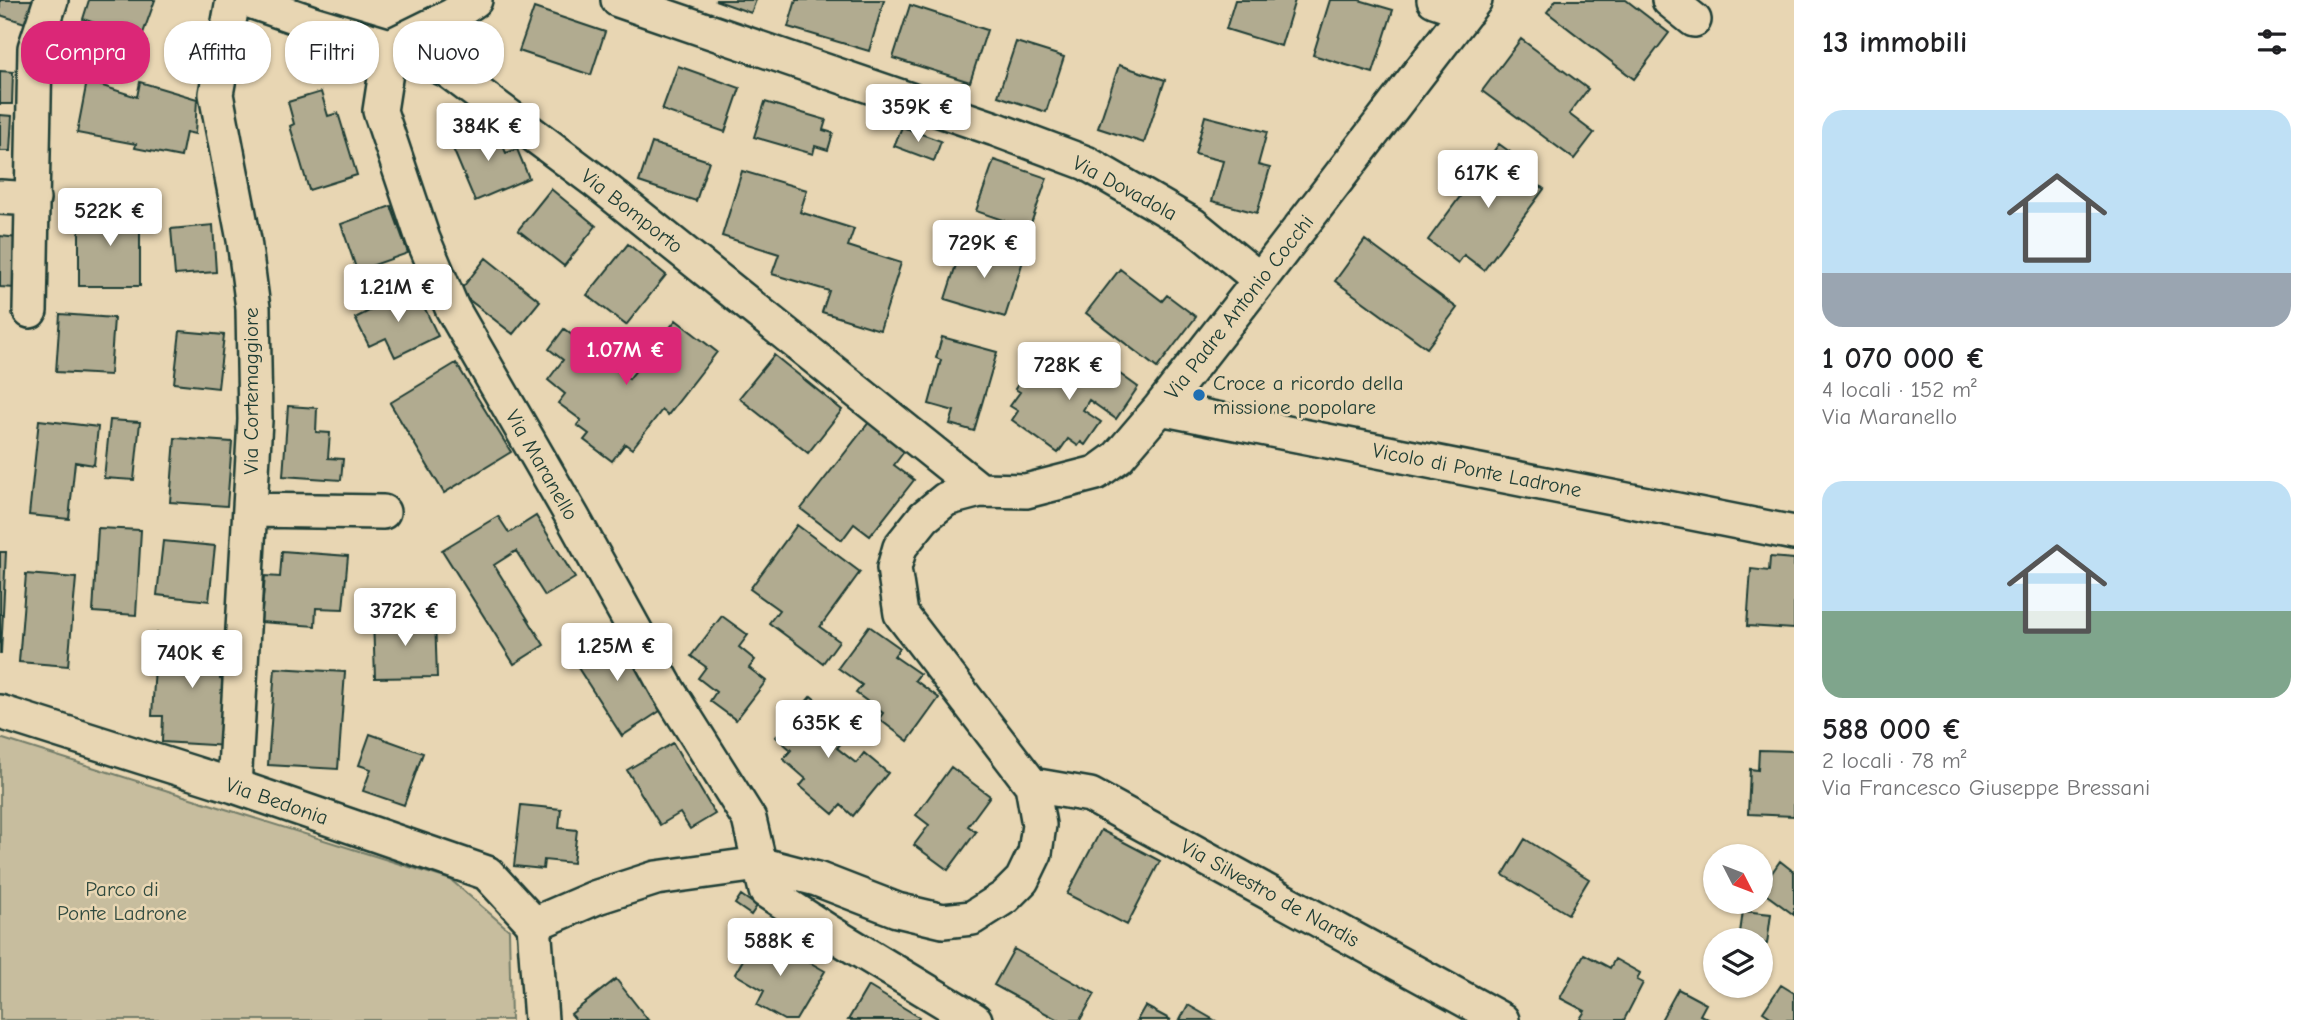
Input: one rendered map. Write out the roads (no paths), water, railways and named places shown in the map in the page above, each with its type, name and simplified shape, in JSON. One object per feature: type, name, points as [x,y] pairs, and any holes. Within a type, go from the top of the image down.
[{"type":"street","points":[[30,311],[35,48],[51,0]]},
{"type":"street","name":"Via Cortemaggiore","points":[[233,0],[216,94],[244,240],[253,308],[255,420],[234,786]]},
{"type":"street","name":"Via Bomporto","points":[[247,0],[390,46],[447,69],[573,164],[980,490]]},
{"type":"street","points":[[390,46],[453,15],[474,0]]},
{"type":"street","name":"Via Dovadola","points":[[618,0],[995,129],[1086,163],[1193,225],[1260,280]]},
{"type":"street","points":[[1434,0],[1471,5]]},
{"type":"street","name":"Via Padre Antonio Cocchi","points":[[534,924],[597,897],[656,878],[759,864],[817,879],[897,909],[943,921],[972,918],[1005,897],[1022,880],[1035,853],[1039,825],[1032,785],[901,614],[894,568],[900,547],[924,517],[946,499],[980,490],[1026,491],[1096,473],[1118,457],[1260,280],[1471,5]]},
{"type":"street","name":"Via Maranello","points":[[390,46],[380,111],[423,239],[452,308],[668,690],[749,819],[766,891],[975,1020]]},
{"type":"street","points":[[0,197],[33,199]]},
{"type":"street","name":"Vicolo di Ponte Ladrone","points":[[1160,408],[1794,533]]},
{"type":"street","points":[[250,510],[383,512]]},
{"type":"street","name":"Via Bedonia","points":[[0,712],[234,786],[487,873],[534,924]]},
{"type":"street","name":"Via Silvestro de Nardis","points":[[1032,785],[1090,795],[1502,1020]]},
{"type":"street","points":[[534,924],[541,1020]]},
{"type":"place","name":"Croce a ricordo della missione popolare","points":[[1199,395]]},
{"type":"park label","name":"Parco di Ponte Ladrone","points":[[122,901]]}]
